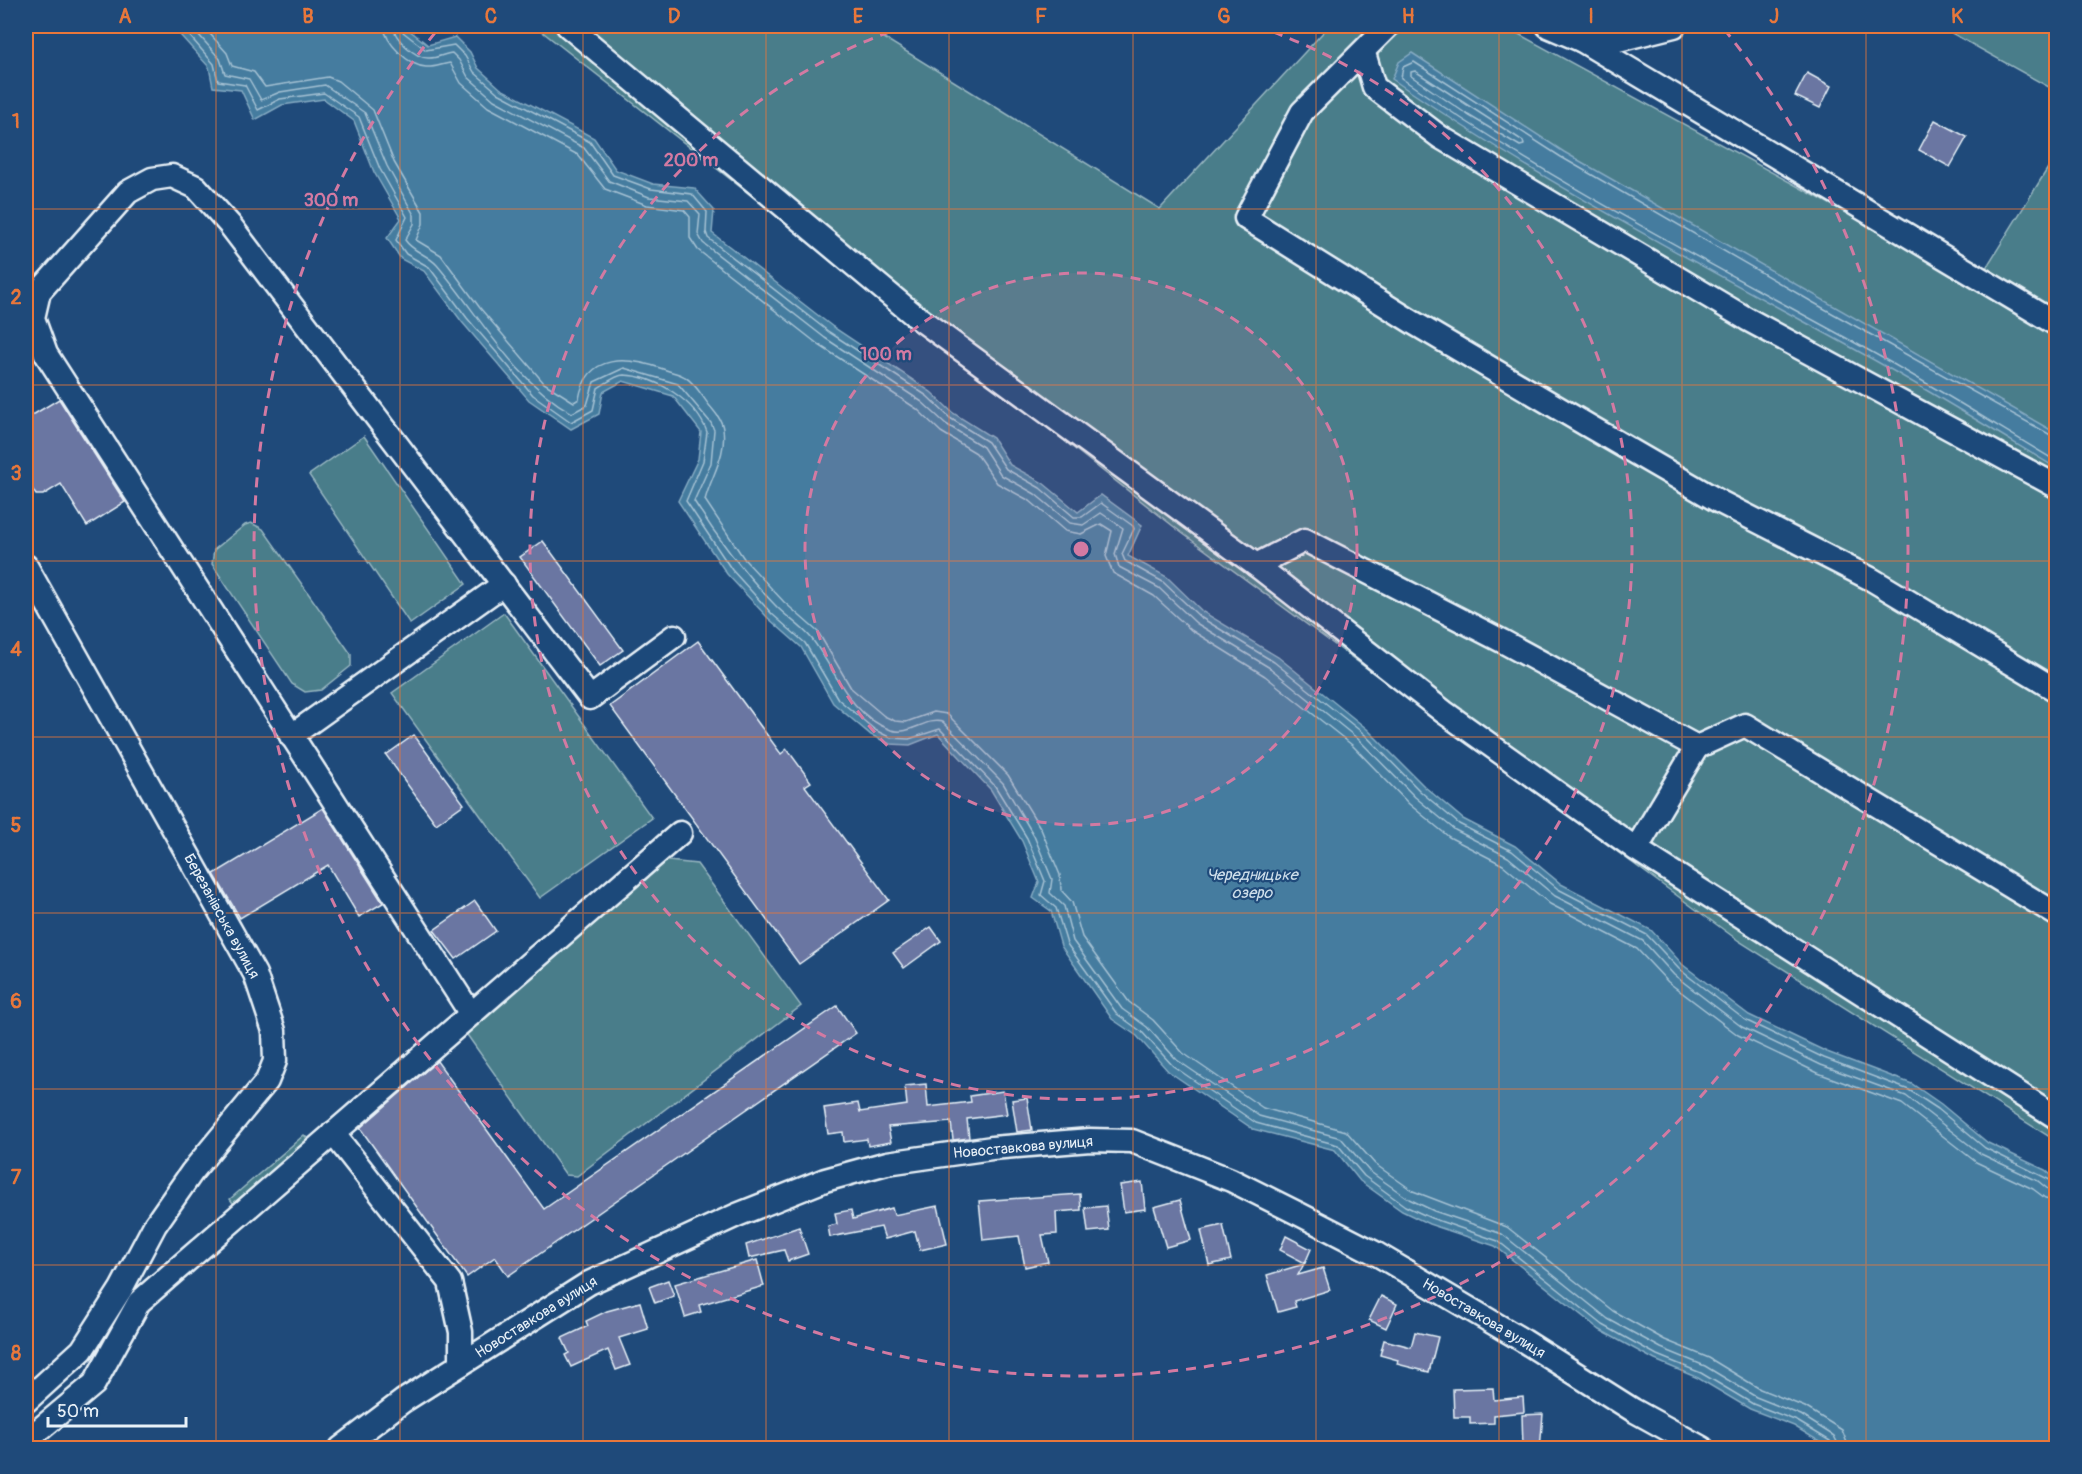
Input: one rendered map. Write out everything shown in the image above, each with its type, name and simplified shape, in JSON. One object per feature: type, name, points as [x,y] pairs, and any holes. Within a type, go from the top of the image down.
[{"type":"street","points":[[568,26],[913,314],[1256,565],[1444,711],[1636,849],[2056,1117]]},
{"type":"street","points":[[1388,26],[1364,53],[1302,112],[1246,218],[1414,323],[1587,425],[1720,502],[1871,579],[2056,690]]},
{"type":"street","points":[[1548,26],[1581,40],[2056,324]]},
{"type":"street","points":[[1581,40],[1618,40],[1674,26]]},
{"type":"street","points":[[1364,53],[1374,87],[1440,136],[1747,319],[2056,486]]},
{"type":"street","points":[[471,1014],[46,354],[33,318],[39,292],[128,192],[152,179],[172,176],[195,187],[230,225],[590,698],[674,636]]},
{"type":"street","points":[[1256,565],[1305,540],[1502,641],[1697,747]]},
{"type":"street","name":"Березанівська вулиця","points":[[26,566],[255,974],[274,1031],[275,1051],[275,1061],[267,1082],[192,1172],[155,1225],[122,1289],[82,1350],[26,1401]]},
{"type":"street","points":[[291,736],[504,584]]},
{"type":"street","points":[[1636,849],[1697,747],[1745,725],[2056,914]]},
{"type":"street","points":[[26,1441],[94,1384],[139,1302],[680,833]]},
{"type":"street","points":[[333,1132],[450,1282],[461,1332],[461,1364]]},
{"type":"street","name":"Новоставкова вулиця","points":[[341,1449],[403,1401],[589,1283],[736,1215],[825,1180],[887,1163],[937,1155],[1090,1140],[1132,1141],[1231,1180],[1375,1253],[1524,1341],[1633,1410],[1702,1449]]},
{"type":"green space","points":[[535,26],[865,26],[1160,209],[1329,26],[1504,26],[1976,284],[2056,155],[2056,1141],[1739,941],[1182,533]]},
{"type":"green space","points":[[1939,26],[2056,26],[2056,91]]},
{"type":"green space","points":[[364,436],[466,584],[410,624],[309,475]]},
{"type":"green space","points":[[251,523],[263,529],[351,654],[351,666],[321,690],[305,692],[292,684],[212,564],[214,550],[245,525]]},
{"type":"green space","points":[[504,613],[652,818],[540,898],[392,693]]},
{"type":"green space","points":[[659,860],[697,864],[801,1006],[577,1176],[566,1175],[463,1029]]},
{"type":"green space","points":[[304,1135],[310,1141],[235,1206],[230,1199]]},
{"type":"water","name":"Чередницьке озеро","points":[[172,26],[404,26],[428,45],[455,37],[470,52],[478,68],[501,89],[594,138],[616,170],[653,184],[694,188],[714,210],[712,233],[833,327],[931,392],[953,413],[993,438],[1010,465],[1043,483],[1078,512],[1101,495],[1142,525],[1128,556],[1167,577],[1203,612],[1278,657],[1367,729],[1425,787],[1463,819],[1515,846],[1561,884],[1651,930],[1683,965],[1749,1015],[1827,1052],[1912,1084],[1941,1104],[1988,1143],[2045,1170],[2056,1179],[2056,1448],[1830,1448],[1794,1426],[1750,1409],[1698,1378],[1655,1360],[1600,1330],[1495,1246],[1429,1224],[1402,1211],[1360,1181],[1335,1150],[1253,1129],[1168,1071],[1137,1036],[1112,1019],[1061,946],[1051,911],[1033,898],[1039,882],[1022,841],[991,790],[938,734],[910,745],[890,744],[871,735],[833,703],[801,647],[768,618],[727,574],[678,501],[698,459],[701,432],[673,396],[623,381],[603,392],[599,414],[571,429],[529,400],[462,322],[424,271],[401,259],[387,238],[401,219],[374,172],[354,121],[324,99],[282,105],[255,120],[241,90],[213,87],[209,67]]},
{"type":"water","points":[[1412,53],[1564,152],[2056,433],[2056,468],[1889,369],[1565,189],[1449,117],[1392,79],[1399,62]]},
{"type":"building","points":[[1807,73],[1831,86],[1820,108],[1795,96]]},
{"type":"building","points":[[1935,120],[1967,137],[1950,167],[1919,150]]},
{"type":"building","points":[[59,399],[125,502],[87,526],[61,484],[43,495],[36,495],[33,490],[26,495],[26,419]]},
{"type":"building","points":[[543,541],[623,650],[600,666],[520,557]]},
{"type":"building","points":[[698,641],[781,754],[787,749],[811,782],[805,786],[889,900],[799,964],[610,706]]},
{"type":"building","points":[[414,735],[464,804],[436,824],[386,755]]},
{"type":"building","points":[[323,808],[383,903],[359,917],[328,865],[240,918],[214,874]]},
{"type":"building","points":[[475,901],[496,931],[456,959],[434,930]]},
{"type":"building","points":[[931,927],[941,941],[904,968],[893,953]]},
{"type":"building","points":[[837,1006],[856,1033],[508,1276],[495,1257],[467,1277],[360,1128],[437,1061],[544,1209]]},
{"type":"building","points":[[926,1084],[928,1107],[971,1102],[970,1096],[1003,1091],[1007,1114],[967,1119],[969,1138],[953,1140],[951,1122],[888,1127],[891,1142],[868,1146],[867,1139],[844,1142],[843,1132],[828,1134],[824,1108],[858,1103],[860,1112],[907,1105],[905,1086]]},
{"type":"building","points":[[1027,1098],[1032,1130],[1017,1132],[1012,1100]]},
{"type":"building","points":[[1142,1182],[1145,1209],[1124,1212],[1120,1185]]},
{"type":"building","points":[[1080,1194],[1081,1210],[1056,1212],[1057,1234],[1042,1235],[1048,1262],[1025,1267],[1019,1236],[983,1240],[979,1201]]},
{"type":"building","points":[[1180,1200],[1191,1240],[1166,1247],[1154,1207]]},
{"type":"building","points":[[938,1206],[947,1244],[920,1250],[915,1231],[885,1239],[881,1227],[830,1237],[828,1226],[837,1224],[835,1213],[851,1210],[853,1219],[892,1208],[894,1215]]},
{"type":"building","points":[[1106,1206],[1109,1230],[1088,1232],[1085,1208]]},
{"type":"building","points":[[1223,1225],[1231,1260],[1209,1265],[1201,1230]]},
{"type":"building","points":[[799,1227],[808,1254],[788,1261],[784,1250],[749,1258],[746,1245]]},
{"type":"building","points":[[1286,1236],[1311,1249],[1305,1263],[1280,1250]]},
{"type":"building","points":[[757,1260],[764,1286],[699,1305],[701,1312],[685,1317],[675,1284]]},
{"type":"building","points":[[1304,1264],[1298,1275],[1323,1268],[1330,1290],[1294,1301],[1296,1307],[1278,1312],[1267,1275]]},
{"type":"building","points":[[668,1280],[674,1296],[655,1303],[649,1287]]},
{"type":"building","points":[[1381,1296],[1397,1304],[1386,1328],[1369,1320]]},
{"type":"building","points":[[640,1302],[648,1329],[619,1338],[630,1365],[616,1370],[608,1350],[571,1367],[565,1355],[569,1353],[562,1338],[588,1326],[586,1321],[607,1311]]},
{"type":"building","points":[[1415,1332],[1438,1337],[1429,1372],[1397,1364],[1398,1360],[1380,1355],[1384,1340],[1411,1347]]},
{"type":"building","points":[[1493,1388],[1494,1400],[1523,1397],[1524,1412],[1494,1415],[1494,1423],[1470,1424],[1470,1417],[1454,1417],[1453,1389]]},
{"type":"building","points":[[1543,1414],[1540,1449],[1523,1449],[1522,1415]]}]
